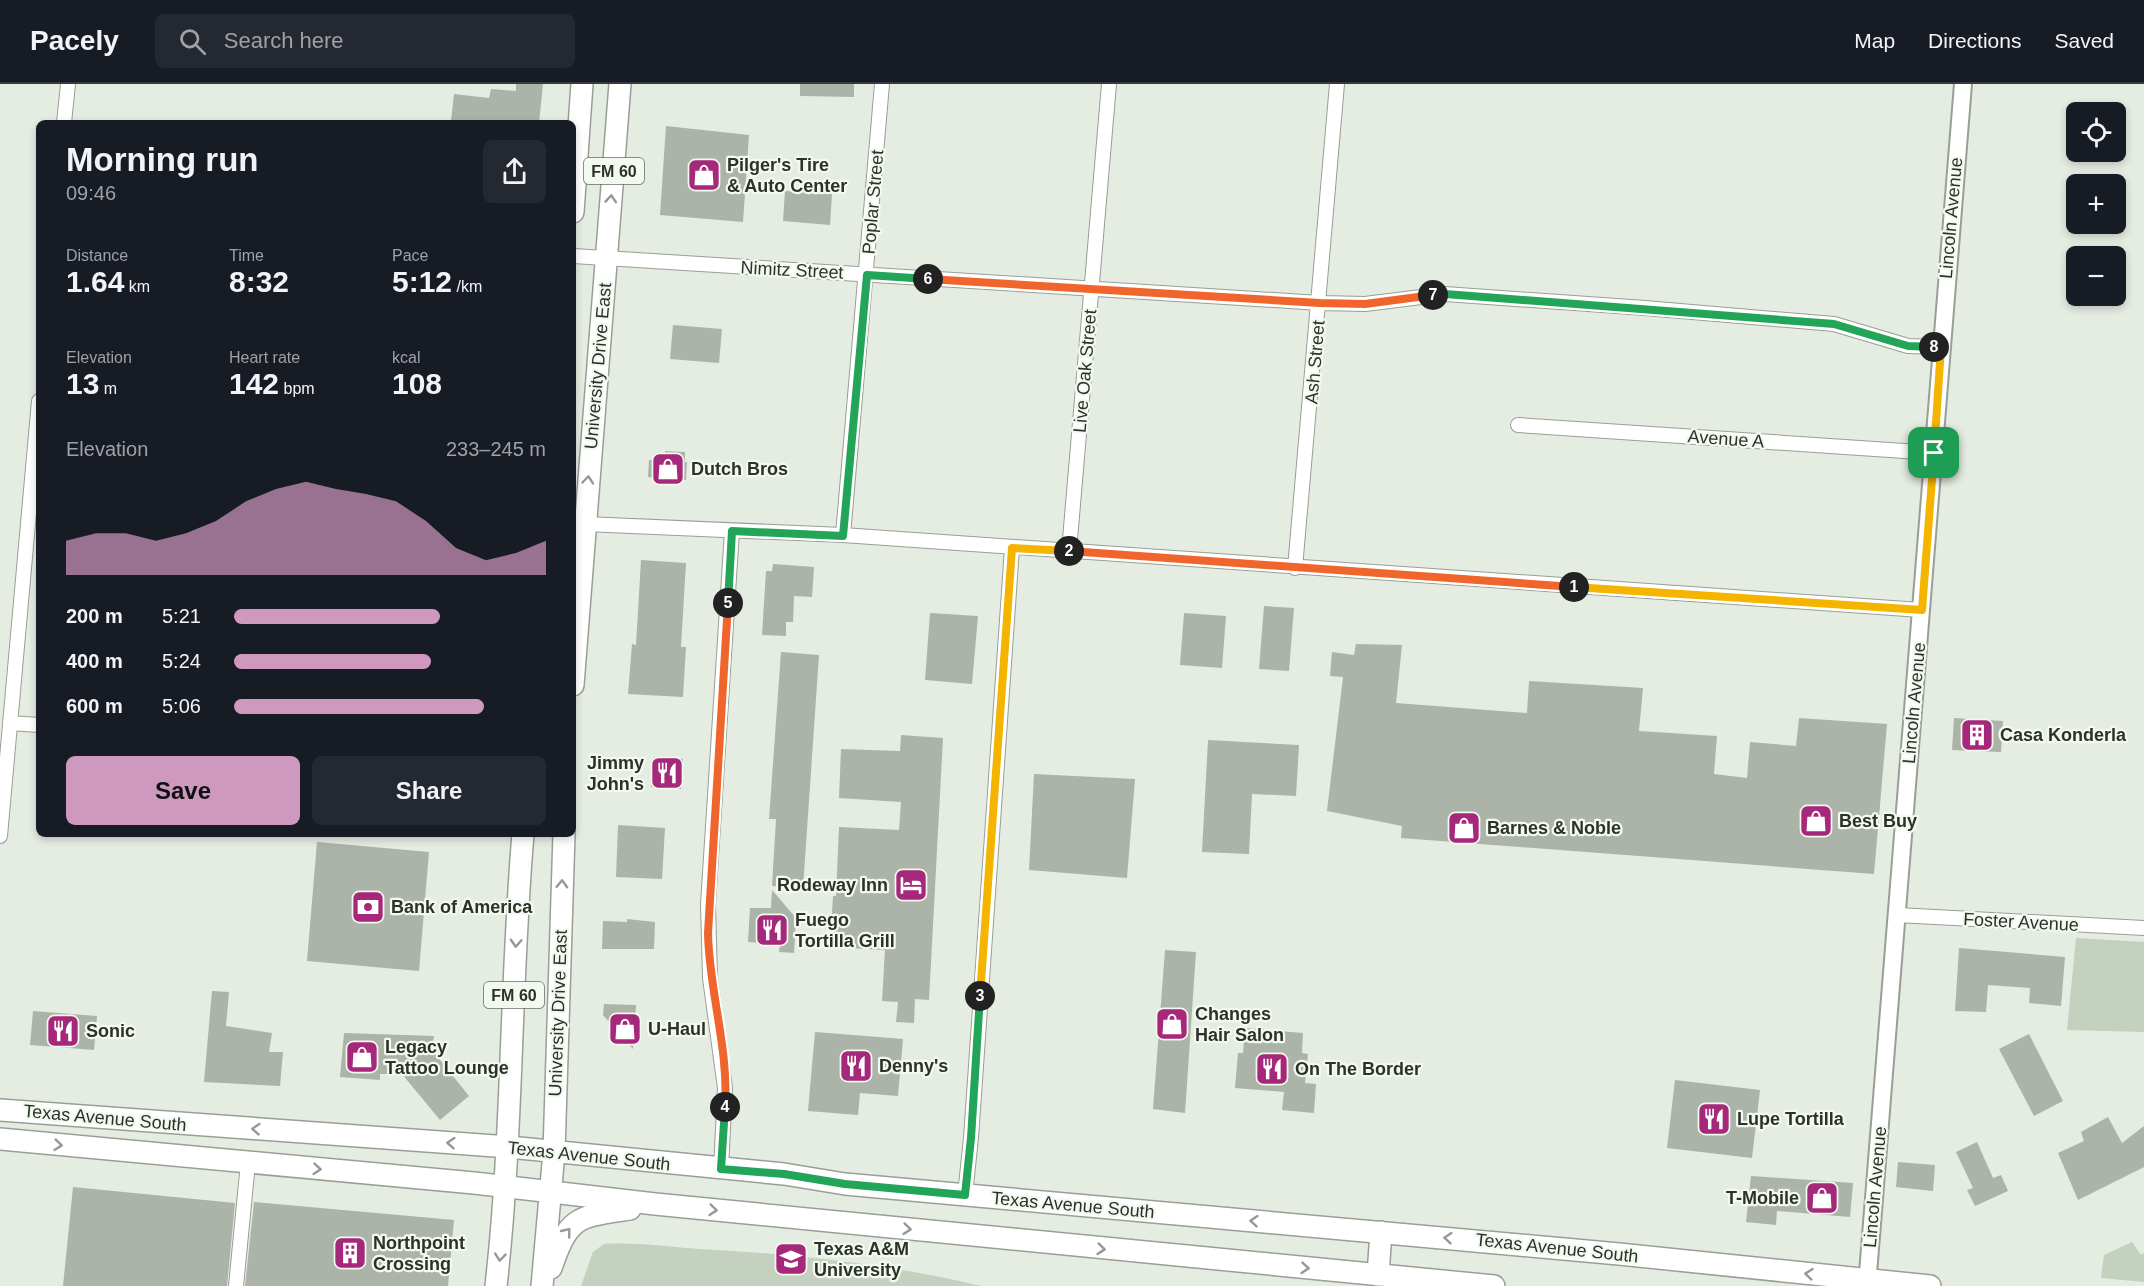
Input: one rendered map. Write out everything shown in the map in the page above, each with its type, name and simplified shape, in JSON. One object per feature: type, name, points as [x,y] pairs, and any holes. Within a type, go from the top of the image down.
[{"type":"main road","name":"FM 60","points":[[576,169],[582,84]]},
{"type":"main road","name":"University Drive East","points":[[576,645],[620,84]]},
{"type":"main road","name":"FM 60","points":[[496,1286],[507,1186],[511,1058],[523,837]]},
{"type":"main road","name":"University Drive East","points":[[550,1192],[554,1152],[564,837]]},
{"type":"main road","name":"Texas Avenue South","points":[[0,1110],[554,1152],[784,1174],[845,1184],[1381,1232],[1867,1283],[1930,1286]]},
{"type":"main road","name":"Texas Avenue South","points":[[0,1139],[507,1186],[654,1204],[1494,1286]]},
{"type":"main road","name":"FM 60","points":[[544,1286],[550,1192]]},
{"type":"main road","points":[[544,1286],[560,1241],[578,1221],[595,1213],[654,1204]]},
{"type":"main road","points":[[1378,1275],[1381,1232]]},
{"type":"street","points":[[64,120],[68,84]]},
{"type":"street","name":"Poplar Street","points":[[843,536],[882,84]]},
{"type":"street","name":"Live Oak Street","points":[[1068,551],[1093,291],[1109,84]]},
{"type":"street","name":"Ash Street","points":[[1295,568],[1320,303],[1337,84]]},
{"type":"street","name":"Lincoln Avenue","points":[[1867,1283],[1963,84]]},
{"type":"street","name":"Nimitz Street","points":[[576,256],[1093,291],[1320,303],[1365,304],[1445,294],[1834,324],[1908,346],[1941,347]]},
{"type":"street","name":"Avenue A","points":[[1518,425],[1934,453]]},
{"type":"street","points":[[0,836],[36,464]]},
{"type":"street","points":[[585,524],[843,536],[1922,610]]},
{"type":"street","points":[[721,1169],[725,1088],[710,978],[708,904],[732,531]]},
{"type":"street","points":[[965,1195],[971,1138],[1012,548]]},
{"type":"street","points":[[10,723],[36,725]]},
{"type":"street","name":"Foster Avenue","points":[[1897,915],[2144,928]]},
{"type":"street","points":[[236,1286],[248,1163]]},
{"type":"green space","points":[[2076,938],[2144,942],[2144,1032],[2067,1030]]},
{"type":"green space","points":[[2132,1242],[2141,1255],[2144,1253],[2144,1282],[2101,1278],[2104,1255]]},
{"type":"green space","points":[[604,1244],[640,1244],[806,1257],[877,1266],[981,1286],[581,1286],[593,1252]]},
{"type":"building","points":[[516,84],[543,84],[539,120],[451,120],[454,94],[489,98],[491,89],[516,91]]},
{"type":"building","points":[[800,84],[854,84],[854,97],[800,96]]},
{"type":"building","name":"Pilger's Tire & Auto Center","points":[[666,126],[749,135],[743,222],[660,215]]},
{"type":"building","points":[[785,191],[832,194],[830,225],[783,221]]},
{"type":"building","points":[[673,325],[722,329],[719,363],[670,359]]},
{"type":"building","name":"Dutch Bros","points":[[665,451],[685,452],[686,480],[648,477],[649,460],[665,461]]},
{"type":"building","points":[[641,560],[686,563],[681,647],[686,647],[683,697],[628,694],[632,644],[636,645]]},
{"type":"building","points":[[773,564],[814,567],[812,597],[794,596],[793,622],[786,622],[786,636],[762,635],[766,571],[772,571]]},
{"type":"building","points":[[1264,606],[1294,608],[1289,671],[1259,669]]},
{"type":"building","points":[[930,613],[978,616],[972,684],[925,680]]},
{"type":"building","points":[[1184,613],[1226,616],[1222,668],[1180,665]]},
{"type":"building","points":[[1356,644],[1402,645],[1396,703],[1527,713],[1529,681],[1643,688],[1639,731],[1717,736],[1714,774],[1747,778],[1750,742],[1796,746],[1799,718],[1887,724],[1874,874],[1401,838],[1402,826],[1327,811],[1343,677],[1330,676],[1332,652],[1354,655]]},
{"type":"building","points":[[781,652],[819,655],[803,888],[772,886],[776,819],[769,819]]},
{"type":"building","name":"Casa Konderla","points":[[1954,718],[2003,721],[2001,752],[1952,750]]},
{"type":"building","name":"Rodeway Inn","points":[[901,735],[943,738],[929,1000],[915,999],[914,1023],[896,1022],[898,1002],[882,1001],[885,950],[830,947],[833,896],[836,896],[839,827],[899,830],[901,802],[839,798],[841,749],[900,751]]},
{"type":"building","points":[[1208,740],[1299,745],[1296,796],[1252,794],[1249,854],[1202,852]]},
{"type":"building","name":"Jimmy John's","points":[[654,757],[683,759],[681,789],[651,787]]},
{"type":"building","points":[[1034,774],[1135,779],[1127,878],[1029,870]]},
{"type":"building","points":[[618,825],[665,828],[662,879],[616,877]]},
{"type":"building","name":"Bank of America","points":[[317,842],[429,852],[419,971],[307,961]]},
{"type":"building","name":"Fuego Tortilla Grill","points":[[772,890],[796,918],[794,953],[779,952],[780,944],[748,942],[750,908],[771,908]]},
{"type":"building","points":[[627,919],[655,922],[654,949],[602,949],[603,921],[627,922]]},
{"type":"building","points":[[1959,948],[2065,957],[2061,1006],[2029,1003],[2030,988],[1988,985],[1986,1012],[1955,1011]]},
{"type":"building","points":[[1165,950],[1196,952],[1185,1113],[1153,1109]]},
{"type":"building","points":[[212,991],[229,992],[226,1026],[272,1033],[269,1052],[283,1052],[280,1086],[204,1082]]},
{"type":"building","name":"U-Haul","points":[[604,1004],[636,1005],[633,1049],[603,1015]]},
{"type":"building","name":"Sonic","points":[[33,1011],[97,1016],[94,1050],[30,1045]]},
{"type":"building","name":"On The Border","points":[[1245,1028],[1303,1033],[1302,1053],[1308,1054],[1305,1083],[1316,1084],[1314,1113],[1282,1110],[1284,1092],[1235,1088],[1238,1053],[1243,1053]]},
{"type":"building","name":"Denny's","points":[[815,1032],[903,1039],[898,1096],[860,1093],[858,1115],[808,1111]]},
{"type":"building","points":[[344,1033],[434,1036],[432,1050],[469,1096],[440,1120],[402,1074],[380,1074],[380,1080],[340,1077]]},
{"type":"building","points":[[2029,1034],[2063,1101],[2034,1116],[1999,1049]]},
{"type":"building","name":"Lupe Tortilla","points":[[1675,1080],[1760,1090],[1752,1158],[1667,1148]]},
{"type":"building","points":[[2108,1117],[2122,1143],[2144,1126],[2144,1167],[2078,1200],[2058,1153],[2084,1141],[2081,1132]]},
{"type":"building","points":[[1977,1142],[1993,1178],[2001,1175],[2008,1191],[1975,1206],[1967,1190],[1973,1188],[1956,1152]]},
{"type":"building","points":[[1898,1162],[1935,1165],[1933,1191],[1896,1187]]},
{"type":"building","points":[[1751,1176],[1853,1183],[1850,1217],[1777,1211],[1776,1225],[1746,1222]]},
{"type":"building","points":[[73,1187],[235,1203],[227,1286],[63,1286]]},
{"type":"building","name":"Northpoint Crossing","points":[[254,1202],[454,1220],[448,1286],[245,1286]]},
{"type":"place","name":"Pilger's Tire & Auto Center","points":[[704,175]]},
{"type":"place","name":"Dutch Bros","points":[[668,469]]},
{"type":"place","name":"Casa Konderla","points":[[1977,735]]},
{"type":"place","name":"Jimmy John's","points":[[667,773]]},
{"type":"place","name":"Best Buy","points":[[1816,821]]},
{"type":"place","name":"Barnes & Noble","points":[[1464,828]]},
{"type":"place","name":"Rodeway Inn","points":[[911,885]]},
{"type":"place","name":"Bank of America","points":[[368,907]]},
{"type":"place","name":"Fuego Tortilla Grill","points":[[772,930]]},
{"type":"place","name":"Changes Hair Salon","points":[[1172,1024]]},
{"type":"place","name":"U-Haul","points":[[625,1029]]},
{"type":"place","name":"Sonic","points":[[63,1031]]},
{"type":"place","name":"Legacy Tattoo Lounge","points":[[362,1057]]},
{"type":"place","name":"Denny's","points":[[856,1066]]},
{"type":"place","name":"On The Border","points":[[1272,1069]]},
{"type":"place","name":"Lupe Tortilla","points":[[1714,1119]]},
{"type":"place","name":"T-Mobile","points":[[1822,1198]]},
{"type":"place","name":"Northpoint Crossing","points":[[350,1253]]},
{"type":"place","name":"Texas A&M University","points":[[791,1259]]},
{"type":"route","points":[[867,275],[1093,291],[1320,303],[1365,304],[1445,294],[1834,324],[1908,346],[1941,347],[1934,453],[1922,610],[1012,548],[971,1138],[965,1195],[721,1169],[725,1088],[710,978],[708,904],[732,531],[843,536],[867,275]]}]
